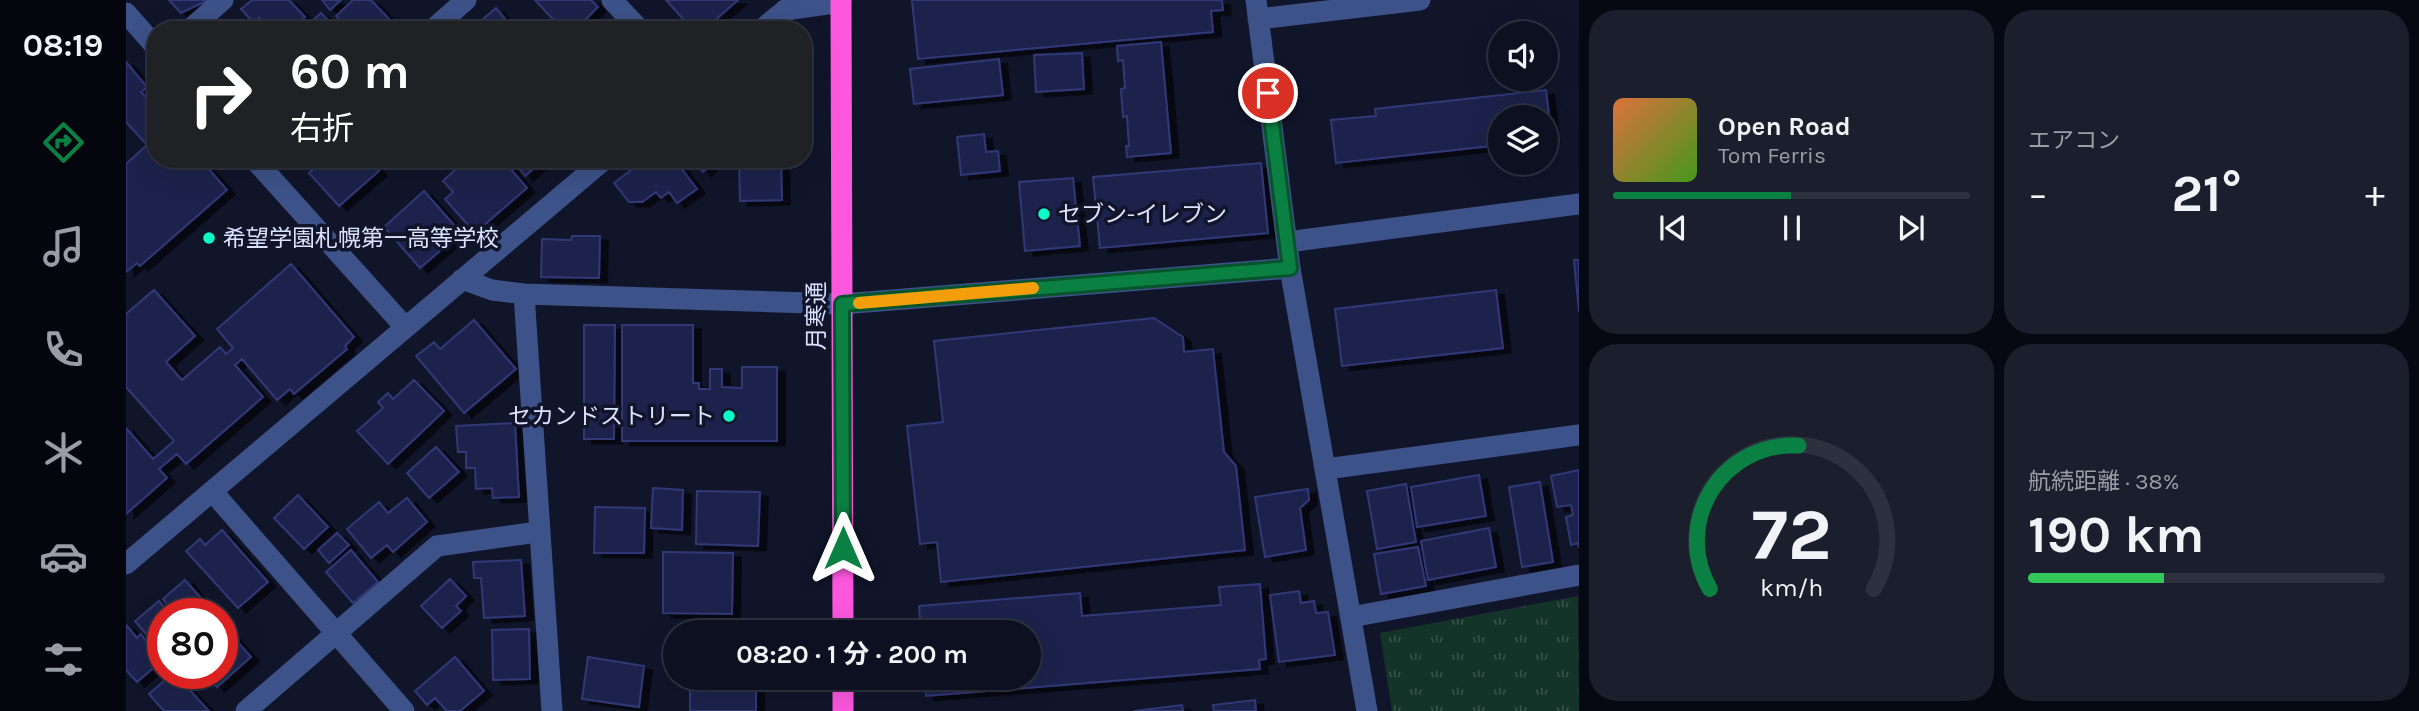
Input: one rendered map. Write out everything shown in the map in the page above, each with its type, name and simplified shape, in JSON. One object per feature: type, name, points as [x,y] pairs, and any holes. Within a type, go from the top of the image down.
[{"type":"highway","name":"月寒通","points":[[841,1],[843,620]]},
{"type":"highway","points":[[843,690],[843,711]]},
{"type":"street","points":[[199,21],[223,0]]},
{"type":"street","points":[[442,21],[466,0]]},
{"type":"street","points":[[612,0],[632,21]]},
{"type":"street","points":[[1367,711],[1290,268],[1257,9],[1420,0]]},
{"type":"street","points":[[772,21],[785,10],[841,1]]},
{"type":"street","points":[[126,12],[147,36]]},
{"type":"street","points":[[271,168],[405,327]]},
{"type":"street","points":[[126,564],[594,168]]},
{"type":"street","points":[[1287,242],[1579,204]]},
{"type":"street","points":[[462,279],[492,290],[524,294],[842,304],[1290,268]]},
{"type":"street","points":[[524,294],[552,711]]},
{"type":"street","points":[[1326,468],[1579,435]]},
{"type":"street","points":[[212,491],[404,711]]},
{"type":"street","points":[[246,711],[335,631],[437,546],[538,532]]},
{"type":"street","points":[[1351,617],[1579,575]]},
{"type":"green space","points":[[1578,596],[1579,711],[1392,711],[1380,633]]},
{"type":"building","points":[[169,0],[208,0],[181,13]]},
{"type":"building","points":[[252,0],[289,0],[305,17],[301,21],[262,21],[259,18],[252,21],[241,9]]},
{"type":"building","points":[[322,0],[341,0],[330,10]]},
{"type":"building","points":[[353,0],[371,0],[389,19],[341,21],[336,16]]},
{"type":"building","points":[[535,0],[591,0],[598,7],[584,21],[555,21]]},
{"type":"building","points":[[666,0],[738,0],[714,21],[685,21]]},
{"type":"building","points":[[912,0],[1222,0],[1223,10],[1211,11],[1213,32],[918,59]]},
{"type":"building","points":[[496,8],[507,21],[481,21]]},
{"type":"building","points":[[321,13],[329,21],[312,21]]},
{"type":"building","points":[[1161,42],[1171,153],[1127,157],[1127,116],[1123,117],[1121,89],[1125,88],[1123,60],[1118,61],[1117,46]]},
{"type":"building","points":[[1082,53],[1084,89],[1036,92],[1034,55]]},
{"type":"building","points":[[999,59],[1003,95],[914,104],[910,69]]},
{"type":"building","points":[[126,62],[147,87],[141,92],[147,98],[147,145],[126,122]]},
{"type":"building","points":[[1537,91],[1546,91],[1548,105],[1488,105],[1488,146],[1336,163],[1331,120],[1376,116],[1375,109]]},
{"type":"building","points":[[984,134],[986,152],[998,151],[1000,171],[961,175],[957,137]]},
{"type":"building","points":[[147,145],[147,168],[208,168],[227,190],[140,266],[137,263],[126,272],[126,164]]},
{"type":"building","points":[[1261,163],[1268,233],[1100,248],[1093,177]]},
{"type":"building","points":[[314,168],[376,168],[379,171],[339,206],[309,173]]},
{"type":"building","points":[[457,168],[510,168],[527,188],[475,233],[445,199],[453,192],[443,181]]},
{"type":"building","points":[[519,168],[534,168],[525,176]]},
{"type":"building","points":[[634,168],[681,168],[697,189],[677,203],[669,192],[661,198],[656,192],[642,202],[629,202],[614,183]]},
{"type":"building","points":[[739,168],[781,168],[782,200],[740,201]]},
{"type":"building","points":[[1073,178],[1080,246],[1025,251],[1019,182]]},
{"type":"building","points":[[424,191],[461,233],[420,268],[384,227]]},
{"type":"building","points":[[572,236],[600,236],[599,278],[541,277],[542,239],[571,240]]},
{"type":"building","points":[[1574,260],[1579,260],[1579,312]]},
{"type":"building","points":[[291,264],[354,337],[345,346],[347,349],[294,394],[290,389],[277,400],[242,359],[235,365],[263,397],[186,464],[177,454],[159,469],[167,478],[126,514],[126,428],[153,459],[174,441],[126,387],[126,314],[154,290],[195,336],[166,362],[182,380],[220,347],[226,354],[233,348],[217,329]]},
{"type":"building","points":[[1496,290],[1503,348],[1342,366],[1335,309]]},
{"type":"building","points":[[1154,318],[1183,337],[1184,352],[1213,349],[1224,452],[1236,466],[1245,550],[941,582],[937,542],[920,544],[907,426],[943,422],[934,341]]},
{"type":"building","points":[[474,320],[516,369],[464,413],[416,356],[434,342],[440,349]]},
{"type":"building","points":[[584,325],[615,325],[614,439],[584,439]]},
{"type":"building","points":[[622,325],[693,325],[693,383],[699,383],[699,389],[710,389],[710,369],[722,369],[722,387],[742,388],[742,367],[777,367],[777,441],[622,441]]},
{"type":"building","points":[[414,380],[444,411],[388,464],[357,431],[383,408],[378,402],[388,393],[393,399]]},
{"type":"building","points":[[515,423],[519,497],[493,498],[492,488],[476,489],[475,468],[466,468],[466,452],[458,452],[456,426]]},
{"type":"building","points":[[436,447],[459,472],[429,498],[407,473]]},
{"type":"building","points":[[1579,470],[1579,548],[1578,543],[1571,545],[1566,517],[1573,515],[1571,505],[1557,507],[1551,476]]},
{"type":"building","points":[[1479,475],[1486,516],[1417,527],[1411,487]]},
{"type":"building","points":[[1540,482],[1553,562],[1522,567],[1509,487]]},
{"type":"building","points":[[1406,484],[1416,542],[1377,549],[1367,491]]},
{"type":"building","points":[[653,488],[683,490],[682,530],[651,528]]},
{"type":"building","points":[[1308,489],[1309,500],[1300,508],[1306,550],[1265,557],[1255,497]]},
{"type":"building","points":[[697,491],[760,492],[758,546],[696,544]]},
{"type":"building","points":[[298,495],[328,527],[304,549],[274,518]]},
{"type":"building","points":[[407,498],[427,522],[393,552],[387,545],[371,558],[347,529],[379,502],[388,513]]},
{"type":"building","points":[[595,507],[645,508],[644,553],[594,553]]},
{"type":"building","points":[[1489,528],[1496,567],[1428,580],[1421,541]]},
{"type":"building","points":[[222,530],[268,582],[238,608],[238,598],[229,598],[186,551],[200,539],[205,545]]},
{"type":"building","points":[[337,533],[349,545],[329,563],[318,550]]},
{"type":"building","points":[[1418,547],[1426,586],[1381,594],[1374,554]]},
{"type":"building","points":[[351,550],[378,582],[353,603],[326,572]]},
{"type":"building","points":[[663,552],[733,553],[732,614],[663,613]]},
{"type":"building","points":[[521,560],[525,616],[484,618],[481,578],[474,578],[473,562]]},
{"type":"building","points":[[450,579],[466,596],[456,606],[461,611],[442,628],[421,606]]},
{"type":"building","points":[[185,580],[201,598],[164,598]]},
{"type":"building","points":[[1260,584],[1266,659],[1259,660],[1260,669],[1041,687],[1041,620],[920,620],[919,606],[1080,593],[1082,616],[1221,605],[1219,587]]},
{"type":"building","points":[[1299,591],[1301,603],[1314,601],[1316,613],[1328,612],[1335,655],[1279,662],[1270,595]]},
{"type":"building","points":[[147,611],[147,635],[135,621]]},
{"type":"building","points":[[126,625],[137,638],[141,634],[147,644],[147,673],[137,682],[126,670]]},
{"type":"building","points":[[529,629],[530,679],[493,680],[492,630]]},
{"type":"building","points":[[238,642],[251,657],[238,668]]},
{"type":"building","points":[[455,657],[484,691],[460,711],[447,711],[435,698],[427,705],[415,691]]},
{"type":"building","points":[[588,657],[644,666],[639,707],[582,699]]},
{"type":"building","points":[[155,689],[189,689],[209,711],[164,711],[149,694]]},
{"type":"building","points":[[690,690],[756,690],[756,711],[690,711]]},
{"type":"building","points":[[925,690],[1000,690],[926,696]]},
{"type":"building","points":[[1255,700],[1256,711],[1214,711],[1213,705]]},
{"type":"building","points":[[1182,705],[1183,711],[1134,711]]},
{"type":"slow traffic","points":[[859,303],[1033,288]]},
{"type":"place","name":"セブン-イレブン","points":[[1044,214]]},
{"type":"place","name":"希望学園札幌第一高等学校","points":[[209,238]]},
{"type":"place","name":"セカンドストリート","points":[[729,416]]},
{"type":"route","points":[[843,548],[842,304],[1290,268],[1268,93]]}]
